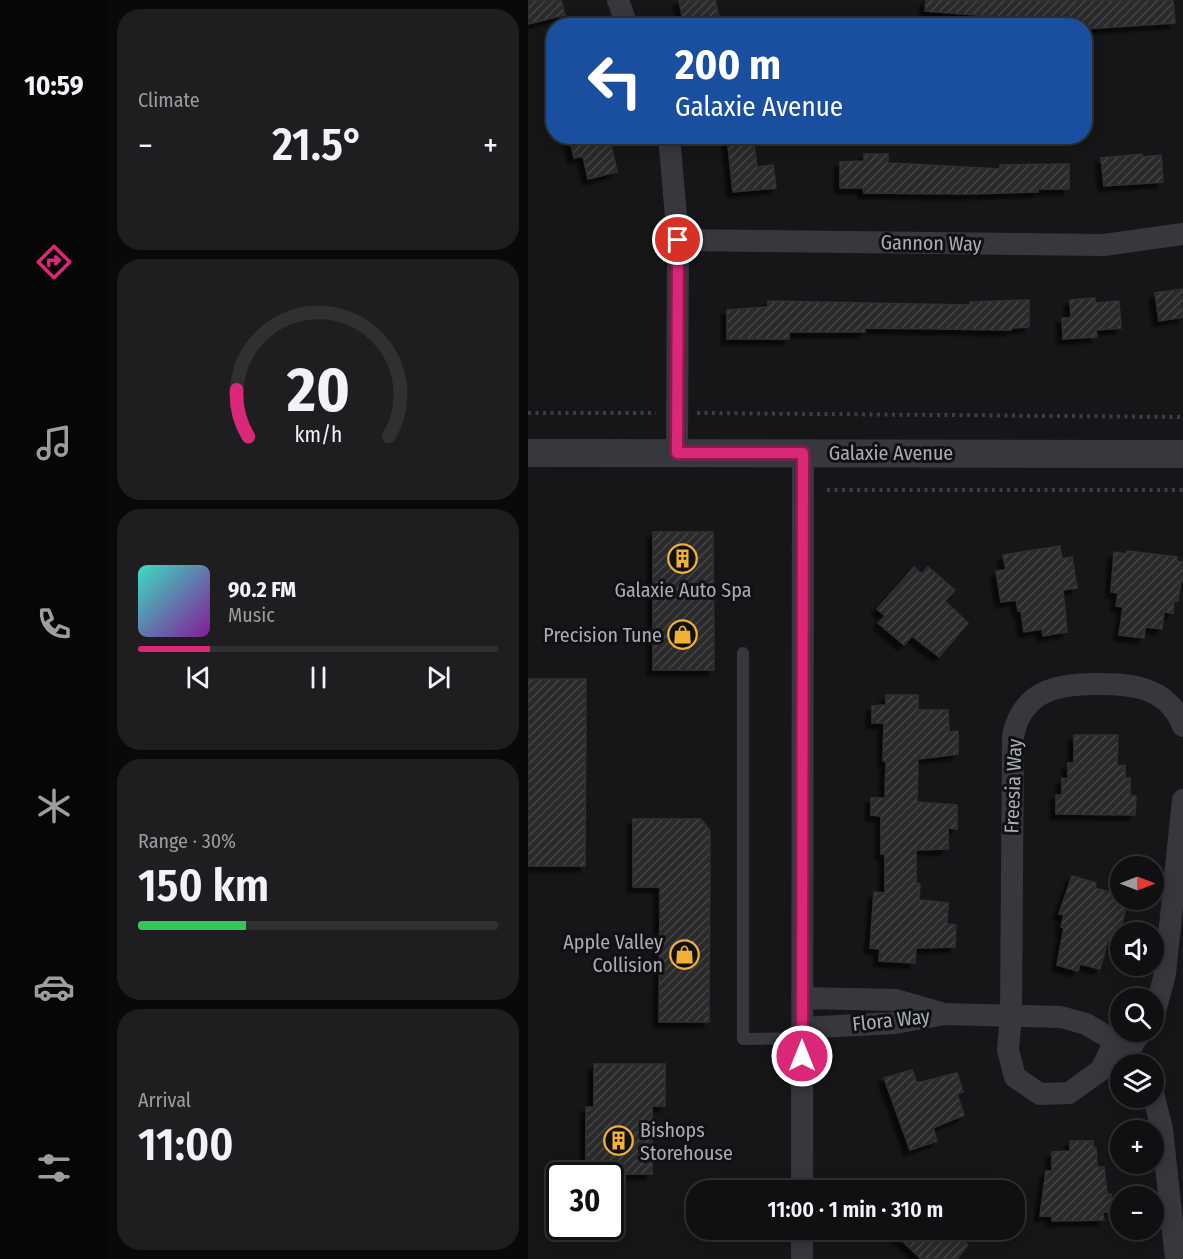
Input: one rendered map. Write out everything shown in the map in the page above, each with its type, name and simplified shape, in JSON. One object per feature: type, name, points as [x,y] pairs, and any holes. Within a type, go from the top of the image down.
[{"type":"street","points":[[618,0],[624,18]]},
{"type":"street","points":[[670,144],[678,240],[677,453]]},
{"type":"street","name":"Gannon Way","points":[[678,240],[1104,244],[1183,234]]},
{"type":"street","name":"Galaxie Avenue","points":[[528,453],[1183,454]]},
{"type":"street","points":[[802,1180],[803,453]]},
{"type":"street","name":"Freesia Way","points":[[1011,1014],[1011,749],[1016,723],[1022,712],[1040,694],[1065,685],[1125,684],[1150,690],[1161,697],[1172,706],[1183,726]]},
{"type":"street","points":[[1161,988],[1165,974],[1183,800]]},
{"type":"street","name":"Flora Way","points":[[802,998],[896,1000],[945,1014]]},
{"type":"street","name":"Flora Way","points":[[802,1033],[895,1023],[945,1014],[1061,1017],[1086,1024],[1126,1053]]},
{"type":"street","points":[[1011,1014],[1008,1050],[1015,1077],[1040,1094],[1069,1093],[1126,1053]]},
{"type":"street","points":[[1157,1108],[1162,1129],[1176,1259]]},
{"type":"street","points":[[802,1240],[802,1259]]},
{"type":"lane","points":[[743,653],[743,1039],[802,1033]]},
{"type":"path","points":[[528,413],[1183,417]]},
{"type":"path","points":[[826,490],[1183,490]]},
{"type":"building","points":[[528,0],[561,0],[565,15],[528,24]]},
{"type":"building","points":[[679,0],[715,0],[719,18],[682,18]]},
{"type":"building","points":[[926,0],[1173,0],[1175,23],[1092,28],[1092,18],[1016,18],[925,11]]},
{"type":"building","points":[[571,144],[611,144],[617,172],[588,179],[583,156],[574,158]]},
{"type":"building","points":[[728,144],[754,144],[757,167],[773,165],[776,188],[733,192]]},
{"type":"building","points":[[864,154],[888,154],[888,163],[1000,169],[1000,165],[1069,164],[1069,189],[964,194],[864,193],[863,188],[840,188],[840,162],[864,161]]},
{"type":"building","points":[[1142,154],[1142,157],[1161,155],[1163,182],[1104,186],[1101,158]]},
{"type":"building","points":[[1183,289],[1183,317],[1159,321],[1155,293]]},
{"type":"building","points":[[1095,298],[1095,303],[1119,301],[1121,328],[1096,330],[1097,337],[1063,339],[1062,318],[1071,318],[1070,300]]},
{"type":"building","points":[[1029,300],[1029,327],[1011,328],[1011,330],[865,328],[865,332],[789,332],[789,339],[727,339],[727,310],[768,307],[768,301],[970,305],[970,302]]},
{"type":"building","points":[[653,532],[713,532],[714,670],[653,670]]},
{"type":"building","points":[[1060,546],[1062,559],[1072,557],[1077,588],[1063,590],[1067,632],[1043,636],[1042,629],[1024,632],[1021,611],[1018,611],[1016,600],[1001,602],[996,571],[1006,570],[1003,555]]},
{"type":"building","points":[[1127,551],[1177,557],[1177,561],[1183,562],[1183,581],[1181,580],[1178,601],[1174,600],[1173,613],[1164,612],[1162,629],[1145,627],[1144,638],[1119,635],[1123,607],[1116,606],[1118,593],[1111,592],[1114,552],[1126,554]]},
{"type":"building","points":[[914,567],[922,574],[928,567],[955,590],[945,601],[968,623],[939,657],[912,636],[904,645],[878,623],[885,616],[877,609]]},
{"type":"building","points":[[528,679],[586,679],[585,866],[528,866]]},
{"type":"building","points":[[886,695],[918,695],[918,710],[948,710],[949,732],[958,731],[958,754],[918,759],[917,802],[957,805],[957,829],[948,828],[948,849],[916,850],[916,884],[920,884],[919,900],[948,903],[947,924],[956,925],[955,947],[916,948],[915,963],[879,961],[880,949],[870,948],[874,892],[885,893],[885,854],[881,854],[881,816],[871,815],[871,798],[885,798],[884,723],[872,723],[872,706],[886,705]]},
{"type":"building","points":[[1074,735],[1118,735],[1117,766],[1125,765],[1125,778],[1130,778],[1130,796],[1136,796],[1135,815],[1056,814],[1056,795],[1062,795],[1062,778],[1068,779],[1068,763],[1074,763]]},
{"type":"building","name":"Apple Valley Collision","points":[[633,819],[701,819],[710,831],[709,1022],[659,1022],[660,887],[633,887]]},
{"type":"building","points":[[1072,876],[1096,883],[1095,888],[1110,892],[1110,910],[1125,910],[1122,922],[1110,922],[1110,940],[1108,940],[1100,969],[1080,964],[1078,971],[1057,965],[1064,927],[1061,927],[1064,915],[1059,914]]},
{"type":"building","name":"Bishops Storehouse","points":[[594,1064],[665,1064],[665,1106],[652,1106],[652,1174],[624,1174],[624,1162],[586,1162],[586,1107],[594,1107]]},
{"type":"building","points":[[912,1070],[917,1083],[957,1073],[963,1092],[957,1094],[964,1115],[933,1128],[937,1141],[910,1150],[884,1078]]},
{"type":"building","points":[[1070,1141],[1093,1141],[1093,1148],[1096,1148],[1097,1167],[1104,1167],[1107,1194],[1110,1194],[1110,1212],[1103,1212],[1104,1220],[1052,1221],[1052,1216],[1040,1216],[1046,1171],[1052,1171],[1052,1152],[1070,1151]]},
{"type":"building","points":[[901,1240],[967,1240],[965,1242],[968,1245],[957,1259],[921,1259]]},
{"type":"place","name":"Galaxie Auto Spa","points":[[683,559]]},
{"type":"place","name":"Precision Tune","points":[[683,635]]},
{"type":"place","name":"Apple Valley Collision","points":[[684,954]]},
{"type":"place","name":"Bishops Storehouse","points":[[619,1141]]},
{"type":"route","points":[[678,240],[677,453],[803,453],[802,1056]]}]
